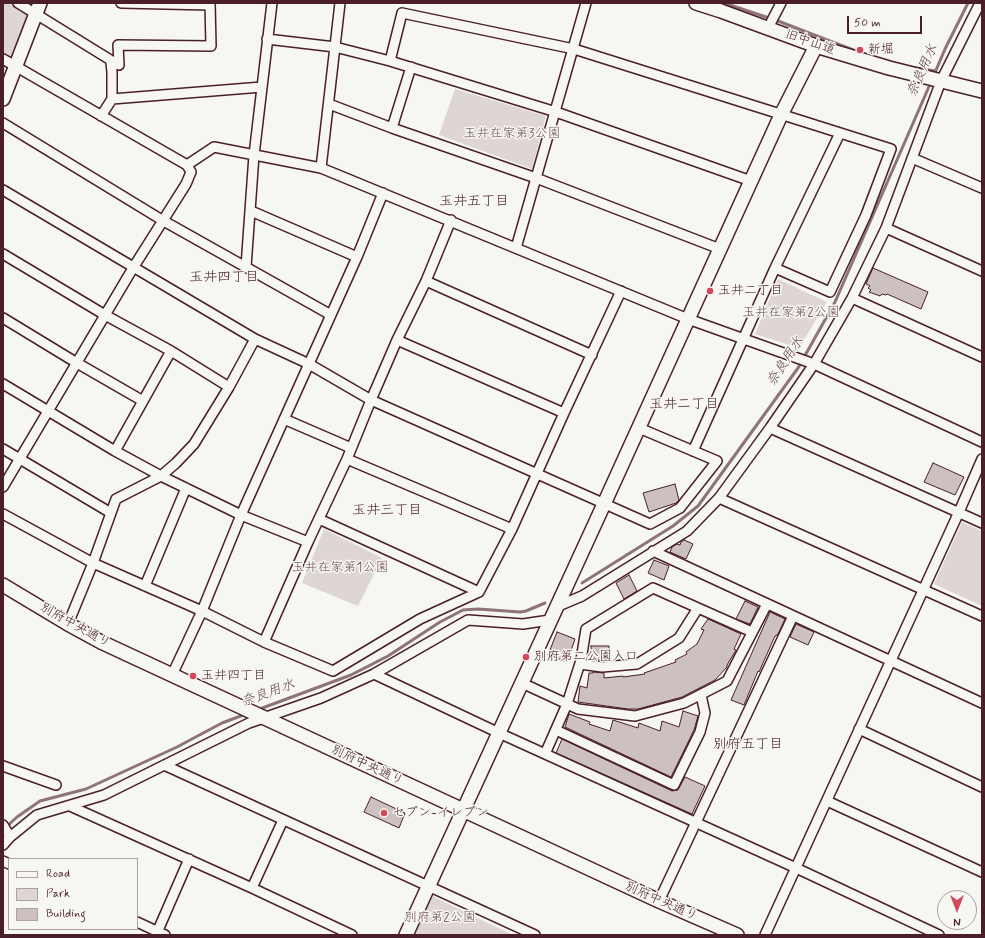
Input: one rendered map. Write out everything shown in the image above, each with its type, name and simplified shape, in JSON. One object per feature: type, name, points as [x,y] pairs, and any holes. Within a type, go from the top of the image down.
[{"type":"street","points":[[18,3],[38,8],[119,64]]},
{"type":"street","points":[[119,64],[118,44],[211,46],[210,4],[120,3]]},
{"type":"street","points":[[246,267],[254,155],[272,3]]},
{"type":"street","points":[[321,168],[340,3]]},
{"type":"street","points":[[516,248],[586,3]]},
{"type":"street","name":"旧中山道","points":[[696,3],[816,46],[889,68],[982,91]]},
{"type":"street","points":[[768,28],[781,3]]},
{"type":"street","points":[[556,607],[582,596],[687,531],[719,498],[770,428],[814,364],[852,298],[886,228],[912,158],[934,79],[979,15],[980,3]]},
{"type":"street","points":[[3,99],[38,8]]},
{"type":"street","points":[[390,61],[402,13],[574,49],[891,149],[866,215],[830,292],[775,268]]},
{"type":"street","points":[[268,38],[334,46],[411,67],[556,112],[751,181]]},
{"type":"street","points":[[406,935],[781,115],[816,46]]},
{"type":"street","points":[[3,60],[187,165],[191,172],[186,184],[133,268],[3,487]]},
{"type":"street","points":[[101,116],[112,99],[111,63],[119,64]]},
{"type":"street","points":[[392,128],[411,67]]},
{"type":"street","points":[[112,99],[262,87]]},
{"type":"street","points":[[329,104],[392,128],[536,178],[720,248]]},
{"type":"street","points":[[3,123],[162,220],[331,315]]},
{"type":"street","points":[[693,451],[775,268],[840,133]]},
{"type":"street","points":[[187,165],[214,147],[321,168],[451,220],[688,319],[814,364],[982,442]]},
{"type":"street","points":[[912,158],[982,188]]},
{"type":"street","points":[[3,190],[133,268],[256,339],[309,364],[371,400],[650,524],[680,508],[717,461],[639,428]]},
{"type":"street","points":[[172,675],[202,611],[241,515],[331,315],[383,193]]},
{"type":"street","points":[[251,211],[357,256]]},
{"type":"street","points":[[264,642],[426,280],[451,220]]},
{"type":"street","points":[[886,228],[982,271]]},
{"type":"street","points":[[3,254],[105,315],[171,351],[229,387]]},
{"type":"street","points":[[426,280],[592,355]]},
{"type":"street","points":[[3,514],[93,563],[202,611],[264,642],[333,671],[420,619],[479,592],[512,529],[621,291]]},
{"type":"street","points":[[852,298],[982,357]]},
{"type":"street","points":[[3,318],[76,363],[143,401]]},
{"type":"street","points":[[68,624],[93,563],[116,499],[161,476],[194,444],[256,339]]},
{"type":"street","points":[[398,340],[564,413]]},
{"type":"street","points":[[115,451],[171,351]]},
{"type":"street","points":[[3,384],[115,451],[161,476],[241,515],[308,542]]},
{"type":"street","points":[[284,419],[351,448]]},
{"type":"street","points":[[770,428],[982,522]]},
{"type":"street","points":[[3,449],[111,513]]},
{"type":"street","points":[[346,459],[512,529]]},
{"type":"street","points":[[765,935],[982,459]]},
{"type":"street","points":[[145,586],[186,488]]},
{"type":"street","points":[[719,498],[982,616]]},
{"type":"street","points":[[319,519],[479,592]]},
{"type":"street","points":[[653,551],[982,703]]},
{"type":"street","name":"別府中央通り","points":[[3,585],[101,642],[463,811],[737,935]]},
{"type":"street","points":[[545,754],[567,704],[580,664],[586,629],[653,588],[752,632]]},
{"type":"street","points":[[522,683],[578,709],[634,716],[684,703],[726,681],[767,604]]},
{"type":"street","points":[[580,664],[602,667],[637,664],[679,638],[698,608]]},
{"type":"street","points":[[659,901],[793,616]]},
{"type":"street","points":[[3,845],[10,837],[36,815],[104,795],[262,717],[321,698],[374,674],[468,620],[523,624],[550,620]]},
{"type":"street","points":[[374,674],[939,935]]},
{"type":"street","points":[[556,730],[674,785],[700,732],[705,713],[701,695]]},
{"type":"street","points":[[859,729],[982,787]]},
{"type":"street","points":[[164,765],[535,935]]},
{"type":"street","points":[[3,766],[56,785]]},
{"type":"street","points":[[826,801],[982,872]]},
{"type":"street","points":[[70,806],[189,859],[352,935]]},
{"type":"street","points":[[252,888],[283,820]]},
{"type":"street","points":[[3,825],[10,837]]},
{"type":"street","points":[[138,923],[160,934],[189,859]]},
{"type":"green space","points":[[3,3],[34,3],[3,84]]},
{"type":"green space","name":"玉井在家第3公園","points":[[455,89],[546,116],[532,169],[439,135]]},
{"type":"green space","name":"玉井在家第2公園","points":[[778,279],[827,302],[799,348],[755,334]]},
{"type":"green space","points":[[962,522],[982,531],[982,606],[934,584]]},
{"type":"green space","name":"玉井在家第1公園","points":[[324,529],[382,558],[358,606],[302,583]]},
{"type":"green space","name":"別府第2公園","points":[[432,896],[513,935],[414,935]]},
{"type":"building","points":[[873,268],[928,292],[921,309],[887,294],[882,294],[880,296],[869,292],[871,290],[868,288],[870,286],[866,284]]},
{"type":"building","points":[[933,463],[964,477],[955,495],[924,482]]},
{"type":"building","points":[[675,484],[679,500],[676,503],[649,512],[643,493]]},
{"type":"building","points":[[684,540],[693,544],[686,559],[670,552],[672,547],[677,544],[680,545]]},
{"type":"building","points":[[654,560],[669,566],[664,580],[648,573]]},
{"type":"building","points":[[629,575],[637,591],[624,599],[616,583]]},
{"type":"building","points":[[745,601],[758,607],[750,624],[736,619]]},
{"type":"building","points":[[770,612],[785,619],[779,632],[775,636],[759,672],[758,671],[744,705],[731,700]]},
{"type":"building","points":[[708,619],[741,634],[734,649],[736,650],[727,667],[715,680],[682,697],[638,709],[578,702],[580,686],[587,688],[589,673],[604,673],[604,678],[623,677],[645,674],[644,673],[676,662],[675,660],[687,654],[686,652],[697,644],[704,630],[701,629]]},
{"type":"building","points":[[796,624],[814,632],[808,645],[790,637]]},
{"type":"building","points":[[557,632],[575,639],[567,662],[548,655]]},
{"type":"building","points":[[591,646],[609,646],[610,660],[592,660]]},
{"type":"building","points":[[683,711],[698,716],[694,730],[671,777],[565,727],[569,714],[590,722],[589,724],[610,731],[613,720],[638,728],[639,723],[660,731],[662,721],[679,727]]},
{"type":"building","points":[[562,739],[672,791],[678,790],[685,777],[705,786],[692,814],[556,753]]},
{"type":"building","name":"セブン-イレブン","points":[[371,797],[405,813],[399,828],[364,812]]},
{"type":"waterway","points":[[724,3],[778,21],[861,53]]},
{"type":"waterway","name":"奈良用水","points":[[934,75],[968,3]]},
{"type":"waterway","points":[[909,67],[936,71]]},
{"type":"waterway","name":"奈良用水","points":[[582,583],[673,526],[698,506],[798,368],[835,302],[931,82]]},
{"type":"waterway","name":"奈良用水","points":[[257,710],[351,675],[388,656],[440,622],[463,610],[478,609],[520,612],[545,603]]},
{"type":"waterway","name":"奈良用水","points":[[5,828],[17,817],[40,801],[86,789],[177,747],[222,723],[246,714]]},
{"type":"place","name":"新堀","points":[[860,50]]},
{"type":"place","name":"玉井二丁目","points":[[710,291]]},
{"type":"place","name":"別府第二公園入口","points":[[526,657]]},
{"type":"place","name":"玉井四丁目","points":[[193,676]]},
{"type":"place","name":"セブン-イレブン","points":[[384,813]]},
{"type":"district","name":"玉井五丁目","points":[[474,202]]},
{"type":"district","name":"玉井四丁目","points":[[224,278]]},
{"type":"district","name":"玉井二丁目","points":[[684,405]]},
{"type":"district","name":"玉井三丁目","points":[[387,511]]},
{"type":"district","name":"別府五丁目","points":[[748,745]]}]
